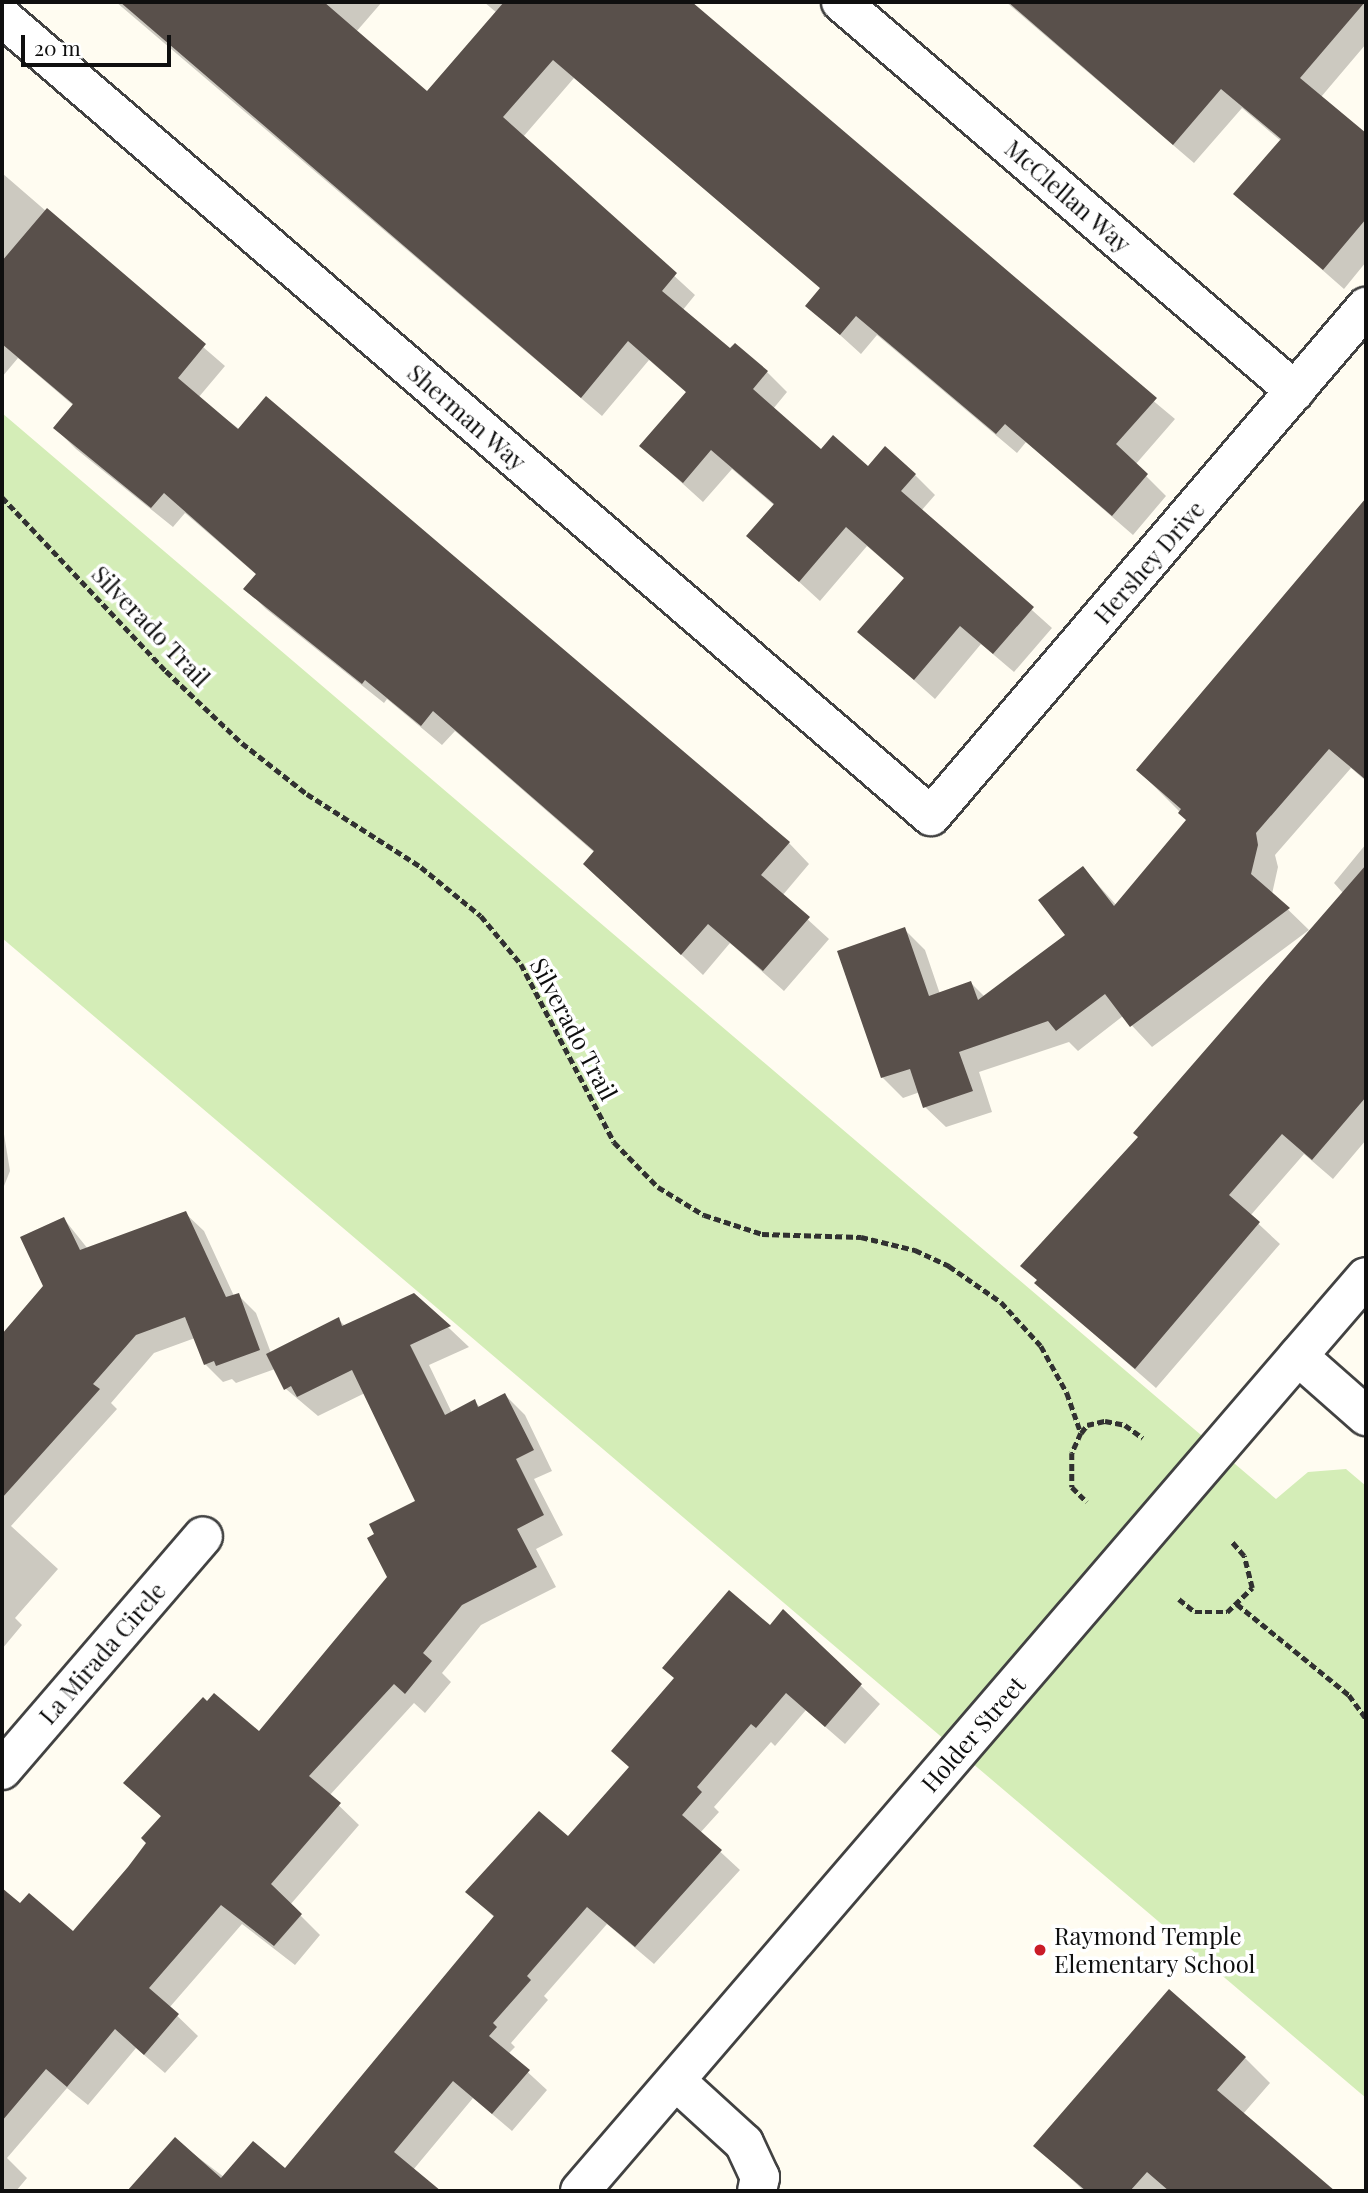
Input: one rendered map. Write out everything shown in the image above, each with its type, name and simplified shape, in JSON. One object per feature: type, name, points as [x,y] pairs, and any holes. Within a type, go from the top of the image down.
[{"type":"street","name":"McClellan Way","points":[[841,2],[1295,391]]},
{"type":"street","name":"Sherman Way","points":[[2,17],[931,816]]},
{"type":"street","name":"Hershey Drive","points":[[931,816],[1366,307]]},
{"type":"street","name":"Holder Street","points":[[580,2191],[1366,1277]]},
{"type":"street","points":[[1298,1356],[1366,1416]]},
{"type":"street","name":"La Mirada Circle","points":[[2,1770],[203,1536]]},
{"type":"street","points":[[676,2081],[744,2143],[760,2176],[757,2191]]},
{"type":"path","name":"Silverado Trail","points":[[2,497],[166,671],[242,743],[307,794],[421,867],[481,916],[521,964],[614,1142],[658,1187],[704,1215],[762,1234],[861,1237],[915,1250],[949,1266],[1001,1302],[1041,1346],[1067,1394],[1081,1433]]},
{"type":"path","points":[[1087,1502],[1072,1487],[1072,1453],[1087,1425],[1105,1421],[1125,1425],[1143,1438]]},
{"type":"path","points":[[1179,1599],[1195,1612],[1227,1612],[1252,1588],[1244,1556],[1231,1541]]},
{"type":"path","points":[[1237,1604],[1349,1695],[1366,1718]]},
{"type":"green space","points":[[2,413],[1276,1499],[1308,1472],[1346,1469],[1366,1486],[1366,2098],[2,938]]},
{"type":"building","points":[[120,2],[324,2],[427,91],[504,2],[692,2],[1157,398],[1116,444],[1148,474],[1112,516],[1005,424],[996,434],[856,316],[840,335],[805,306],[820,288],[553,60],[503,117],[677,273],[662,291],[730,348],[735,343],[768,371],[753,389],[821,449],[833,435],[868,466],[885,446],[916,474],[901,491],[1034,607],[993,654],[960,626],[914,680],[857,632],[904,578],[846,527],[799,582],[746,536],[774,504],[711,450],[683,483],[639,446],[686,392],[628,341],[581,398]]},
{"type":"building","points":[[1008,2],[1365,2],[1300,78],[1366,133],[1366,219],[1323,270],[1233,194],[1281,139],[1221,89],[1173,145]]},
{"type":"building","points":[[47,208],[206,344],[178,378],[238,429],[266,396],[790,842],[761,875],[810,917],[763,971],[708,924],[681,955],[583,864],[594,851],[433,711],[421,726],[365,680],[362,684],[243,589],[256,574],[164,493],[151,508],[53,428],[73,404],[2,344],[2,261]]},
{"type":"building","points":[[1366,498],[1366,780],[1329,749],[1256,833],[1258,845],[1251,874],[1290,908],[1130,1027],[1105,994],[1056,1031],[1048,1021],[959,1052],[973,1091],[923,1108],[910,1069],[881,1078],[837,951],[905,927],[929,996],[971,981],[978,1000],[1065,935],[1038,900],[1083,866],[1114,906],[1186,820],[1178,813],[1181,809],[1136,770]]},
{"type":"building","points":[[1366,865],[1366,1097],[1312,1160],[1282,1134],[1229,1195],[1260,1222],[1135,1369],[1034,1283],[1037,1280],[1020,1266],[1138,1137],[1133,1133]]},
{"type":"building","points":[[186,1211],[226,1297],[239,1293],[260,1350],[216,1366],[214,1361],[204,1365],[185,1317],[136,1335],[93,1384],[100,1389],[2,1498],[2,1334],[43,1286],[20,1237],[64,1217],[80,1250]]},
{"type":"building","points":[[414,1293],[451,1326],[410,1345],[445,1415],[475,1399],[478,1407],[505,1393],[534,1450],[516,1459],[544,1515],[517,1529],[537,1567],[462,1605],[423,1653],[432,1661],[405,1694],[394,1684],[309,1776],[341,1803],[271,1884],[302,1914],[274,1946],[221,1905],[149,1988],[179,2014],[144,2055],[115,2029],[67,2087],[46,2069],[2,2121],[2,1888],[20,1903],[29,1893],[73,1931],[128,1867],[146,1843],[141,1838],[161,1816],[123,1783],[203,1697],[207,1701],[214,1693],[259,1731],[387,1577],[367,1538],[374,1534],[369,1524],[415,1501],[352,1370],[297,1397],[291,1386],[284,1390],[266,1354],[339,1317],[342,1326]]},
{"type":"building","points":[[729,1590],[770,1625],[783,1609],[862,1684],[825,1727],[786,1693],[756,1728],[751,1724],[697,1787],[702,1792],[682,1815],[722,1850],[635,1947],[587,1907],[527,1976],[531,1980],[493,2023],[497,2027],[489,2036],[530,2070],[492,2114],[453,2081],[394,2152],[441,2191],[127,2191],[175,2137],[221,2178],[253,2141],[285,2168],[494,1916],[465,1892],[539,1811],[568,1836],[629,1767],[611,1751],[674,1678],[662,1668]]},
{"type":"building","points":[[1169,1989],[1246,2057],[1217,2090],[1335,2191],[1169,2191],[1147,2172],[1130,2191],[1086,2191],[1033,2146]]},
{"type":"place","name":"Raymond Temple Elementary School","points":[[1040,1950]]}]
